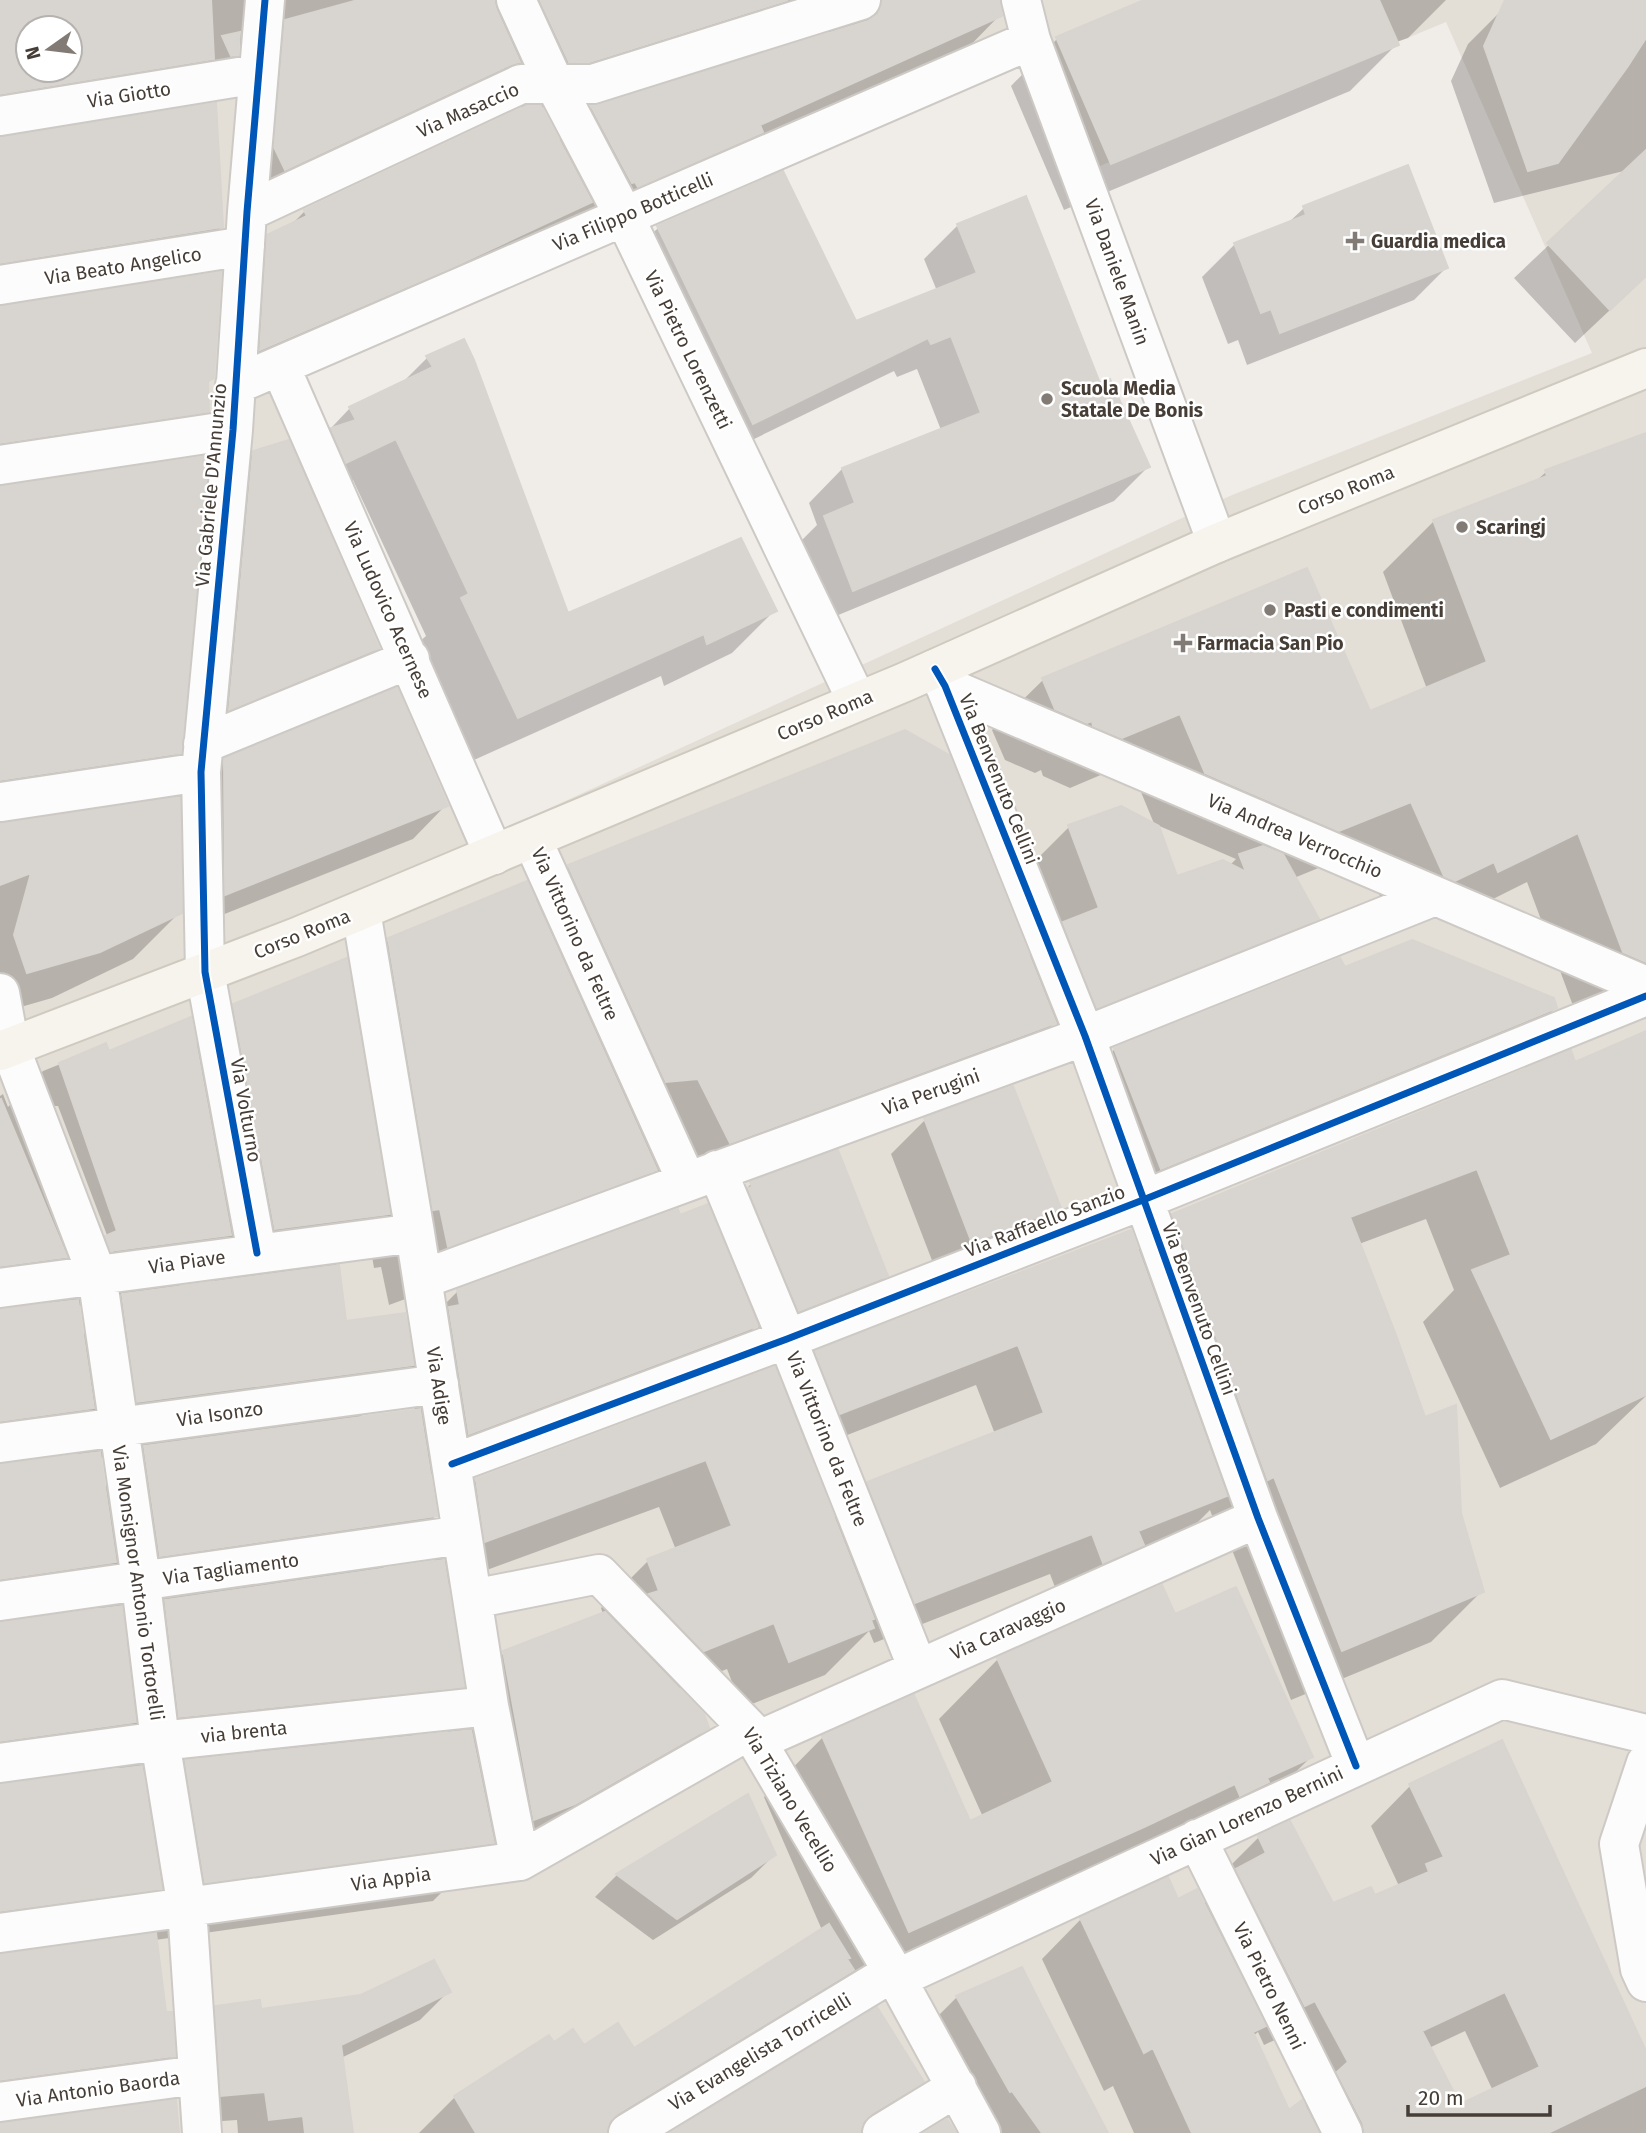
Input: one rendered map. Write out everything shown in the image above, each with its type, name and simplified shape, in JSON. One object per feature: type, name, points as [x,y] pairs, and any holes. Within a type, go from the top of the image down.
[{"type":"main road","name":"Corso Roma","points":[[5,1049],[361,911],[857,701],[940,678],[1217,543],[1646,368]]},
{"type":"street","name":"Via Gabriele D'Annunzio","points":[[205,972],[202,758],[233,430],[257,74],[265,0]]},
{"type":"street","name":"Via Pietro Lorenzetti","points":[[516,0],[554,83],[624,216],[857,701]]},
{"type":"street","name":"Via Masaccio","points":[[246,229],[521,84],[593,84],[862,0]]},
{"type":"street","name":"Via Daniele Manin","points":[[1021,0],[1031,40],[1217,543]]},
{"type":"street","name":"Via Filippo Botticelli","points":[[236,385],[1031,40]]},
{"type":"street","name":"Via Giotto","points":[[0,116],[257,74]]},
{"type":"street","name":"Via Beato Angelico","points":[[0,285],[246,229]]},
{"type":"street","name":"Via Ludovico Acernese","points":[[280,366],[494,855]]},
{"type":"street","points":[[0,466],[233,430]]},
{"type":"street","points":[[1,802],[202,758],[410,659]]},
{"type":"street","name":"Via Andrea Verrocchio","points":[[940,678],[1646,986]]},
{"type":"street","name":"Via Benvenuto Cellini","points":[[940,678],[1085,1036],[1258,1518],[1356,1766]]},
{"type":"street","name":"Via Vittorino da Feltre","points":[[532,839],[787,1339],[918,1669]]},
{"type":"street","name":"Via Perugini","points":[[423,1279],[1085,1036],[1435,896]]},
{"type":"street","name":"Via Adige","points":[[361,911],[423,1279],[489,1706],[520,1861]]},
{"type":"street","name":"Via Volturno","points":[[205,972],[257,1253]]},
{"type":"street","name":"Via Monsignor Antonio Tortorelli","points":[[0,993],[5,1049],[97,1275],[160,1741],[187,1908],[202,2133]]},
{"type":"street","name":"Via Raffaello Sanzio","points":[[452,1464],[787,1339],[1143,1200],[1646,996]]},
{"type":"street","name":"Via Piave","points":[[0,1288],[415,1233]]},
{"type":"street","name":"Via Isonzo","points":[[0,1443],[439,1384]]},
{"type":"street","name":"Via Caravaggio","points":[[754,1735],[918,1669],[1258,1518]]},
{"type":"street","name":"Via Tagliamento","points":[[0,1601],[462,1535]]},
{"type":"street","name":"Via Tiziano Vecellio","points":[[472,1599],[599,1574],[754,1735],[894,1975],[981,2133]]},
{"type":"street","name":"Via Gian Lorenzo Bernini","points":[[894,1975],[1502,1699],[1646,1734]]},
{"type":"street","name":"via brenta","points":[[0,1763],[160,1741],[489,1706]]},
{"type":"street","name":"Via Appia","points":[[0,1933],[520,1861],[754,1735]]},
{"type":"street","points":[[1646,1763],[1619,1844],[1640,1969],[1646,1982]]},
{"type":"street","name":"Via Pietro Nenni","points":[[1197,1839],[1343,2133]]},
{"type":"street","name":"Via Evangelista Torricelli","points":[[628,2133],[894,1975]]},
{"type":"street","name":"Via Antonio Baorda","points":[[0,2102],[197,2075]]},
{"type":"street","points":[[883,2133],[957,2087]]},
{"type":"shaded area","points":[[0,0],[1646,0],[1646,2133],[0,2133]],"holes":[[[1446,22],[1592,353],[1232,495],[500,831],[307,376],[612,235],[1016,61],[1064,181]]]},
{"type":"building","points":[[0,0],[211,0],[214,59],[84,80],[84,14],[14,14],[14,84],[61,84],[0,94]]},
{"type":"building","points":[[358,0],[494,0],[520,62],[285,170],[274,147],[285,20]]},
{"type":"building","points":[[540,0],[788,0],[590,62],[569,62]]},
{"type":"building","points":[[882,0],[1000,0],[1002,16],[760,125],[763,132],[638,187],[635,182],[632,183],[591,106],[868,21],[878,14]]},
{"type":"building","points":[[1144,0],[1379,0],[1399,45],[1111,164],[1056,37]]},
{"type":"building","points":[[1505,0],[1646,0],[1646,38],[1628,66],[1558,163],[1528,171],[1484,46]]},
{"type":"building","points":[[240,32],[238,55],[231,56],[222,36]]},
{"type":"building","points":[[216,103],[223,227],[0,263],[0,137]]},
{"type":"building","points":[[526,106],[541,106],[592,202],[455,266],[260,350],[267,235],[307,216],[304,210]]},
{"type":"building","points":[[1646,150],[1646,276],[1610,310],[1547,243]]},
{"type":"building","points":[[1408,165],[1448,268],[1280,333],[1271,309],[1261,313],[1234,243],[1306,215],[1303,206]]},
{"type":"building","name":"Scuola Media Statale De Bonis","points":[[783,171],[856,321],[977,273],[957,224],[1026,196],[1100,383],[1110,379],[1150,467],[853,591],[824,516],[855,503],[842,468],[981,413],[951,336],[931,344],[928,338],[753,424],[657,226]]},
{"type":"building","points":[[221,272],[214,378],[208,381],[209,412],[0,443],[0,306]]},
{"type":"building","points":[[464,339],[568,613],[741,538],[777,611],[707,644],[704,634],[518,718],[461,598],[469,594],[396,439],[346,463],[331,428],[356,420],[349,407],[433,367],[426,356]]},
{"type":"building","points":[[1646,433],[1646,962],[1623,952],[1578,833],[1498,872],[1494,862],[1455,881],[1444,876],[1411,802],[1339,831],[1205,773],[1180,714],[1122,738],[1093,726],[1092,721],[1087,723],[1055,709],[1042,678],[1307,568],[1370,711],[1487,662],[1433,520],[1547,476],[1545,470]]},
{"type":"building","points":[[289,440],[379,648],[229,710],[253,451]]},
{"type":"building","points":[[209,456],[181,753],[0,780],[0,486]]},
{"type":"building","points":[[397,688],[448,806],[225,895],[224,759]]},
{"type":"building","points":[[905,730],[949,755],[1056,1023],[730,1143],[698,1079],[666,1082],[568,865]]},
{"type":"building","points":[[180,797],[182,913],[100,952],[27,973],[14,935],[31,873],[0,885],[0,823]]},
{"type":"building","points":[[1121,806],[1159,826],[1177,876],[1223,860],[1246,872],[1239,854],[1263,846],[1283,854],[1319,919],[1097,1008],[1063,922],[1099,908],[1068,825]]},
{"type":"building","points":[[527,881],[657,1170],[448,1247],[440,1209],[433,1210],[388,938]]},
{"type":"building","points":[[1412,940],[1554,998],[1557,1008],[1161,1169],[1114,1048],[1340,958],[1345,967]]},
{"type":"building","points":[[347,958],[390,1214],[275,1229],[233,1004]]},
{"type":"building","points":[[191,1017],[231,1235],[111,1251],[105,1236],[117,1231],[59,1063],[106,1043],[109,1051]]},
{"type":"building","points":[[1646,1031],[1646,1395],[1551,1439],[1472,1270],[1511,1255],[1477,1169],[1350,1217],[1425,1417],[1456,1405],[1461,1513],[1484,1592],[1342,1651],[1274,1477],[1268,1480],[1172,1214],[1571,1050],[1575,1062]]},
{"type":"building","points":[[1013,1086],[1061,1208],[972,1243],[924,1118]]},
{"type":"building","points":[[1,1099],[67,1257],[0,1266]]},
{"type":"building","points":[[838,1150],[888,1276],[799,1311],[748,1188],[752,1187],[750,1182]]},
{"type":"building","points":[[708,1204],[758,1326],[469,1434],[449,1307],[460,1305],[457,1290],[678,1209],[680,1215]]},
{"type":"building","points":[[1131,1230],[1227,1496],[1138,1531],[1144,1545],[1103,1563],[1092,1534],[915,1603],[867,1482],[1044,1413],[1018,1345],[840,1414],[815,1351]]},
{"type":"building","points":[[339,1265],[346,1321],[405,1313],[414,1365],[137,1402],[122,1294]]},
{"type":"building","points":[[78,1300],[94,1408],[0,1421],[0,1309]]},
{"type":"building","points":[[775,1367],[874,1619],[871,1620],[874,1628],[789,1662],[774,1623],[704,1651],[649,1594],[659,1591],[647,1559],[732,1526],[706,1460],[485,1542],[476,1479]]},
{"type":"building","points":[[420,1409],[437,1516],[160,1556],[144,1446]]},
{"type":"building","points":[[100,1452],[116,1562],[0,1579],[0,1464]]},
{"type":"building","points":[[444,1560],[464,1687],[179,1717],[165,1600]]},
{"type":"building","points":[[1162,1585],[1175,1614],[1236,1587],[1313,1757],[1267,1778],[1269,1782],[1240,1796],[1235,1784],[909,1932],[822,1736],[914,1695],[970,1821],[1053,1782],[997,1658]]},
{"type":"building","points":[[122,1606],[136,1722],[0,1741],[0,1622]]},
{"type":"building","points":[[605,1612],[704,1714],[709,1728],[575,1804],[534,1820],[503,1651]]},
{"type":"building","points":[[471,1730],[494,1843],[205,1883],[185,1760]]},
{"type":"building","points":[[1502,1740],[1646,2051],[1646,2086],[1548,2133],[1365,2133],[1363,2123],[1337,2072],[1348,2062],[1315,2001],[1305,2006],[1236,1869],[1266,1853],[1258,1836],[1290,1821],[1333,1903],[1371,1887],[1375,1895],[1429,1872],[1426,1864],[1444,1857],[1409,1784]],"holes":[[[1505,1992],[1540,2067],[1460,2104],[1422,2031]]]},
{"type":"building","points":[[142,1766],[162,1889],[0,1911],[0,1784]]},
{"type":"building","points":[[748,1794],[776,1855],[677,1919],[616,1874]]},
{"type":"building","points":[[1168,1877],[1178,1899],[1197,1889],[1266,2026],[1253,2032],[1289,2110],[1302,2100],[1319,2133],[1192,2133],[1153,2048],[1144,2053],[1080,1918]]},
{"type":"building","points":[[829,1924],[850,1958],[847,1959],[854,1970],[617,2114],[609,2122],[606,2133],[476,2133],[454,2096],[549,2035],[554,2042],[573,2029],[584,2045],[618,2023],[634,2048]]},
{"type":"building","points":[[156,1933],[166,2012],[172,2012],[175,2056],[0,2080],[0,1954]]},
{"type":"building","points":[[434,1960],[451,1992],[341,2045],[353,2133],[305,2133],[303,2116],[269,2120],[265,2092],[221,2096],[215,2006],[260,2000],[261,2009],[361,1995]]},
{"type":"building","points":[[1022,1967],[1108,2133],[1042,2133],[1012,2091],[1010,2092],[956,1996]]},
{"type":"building","points":[[877,2007],[924,2082],[871,2114],[863,2122],[860,2133],[670,2133]]},
{"type":"building","points":[[176,2100],[179,2133],[0,2133],[0,2123]]},
{"type":"building","points":[[947,2119],[956,2133],[924,2133]]},
{"type":"cycle path","points":[[257,1253],[205,972],[201,772],[233,430],[247,212],[265,0]]},
{"type":"cycle path","points":[[935,669],[945,686],[1085,1036],[1258,1518],[1356,1766]]},
{"type":"cycle path","points":[[452,1464],[787,1339],[1143,1200],[1646,996]]},
{"type":"place","name":"Guardia medica","points":[[1355,241]]},
{"type":"place","name":"Scuola Media Statale De Bonis","points":[[1047,399]]},
{"type":"place","name":"Scaringj","points":[[1462,527]]},
{"type":"place","name":"Pasti e condimenti","points":[[1270,610]]},
{"type":"place","name":"Farmacia San Pio","points":[[1183,643]]}]
